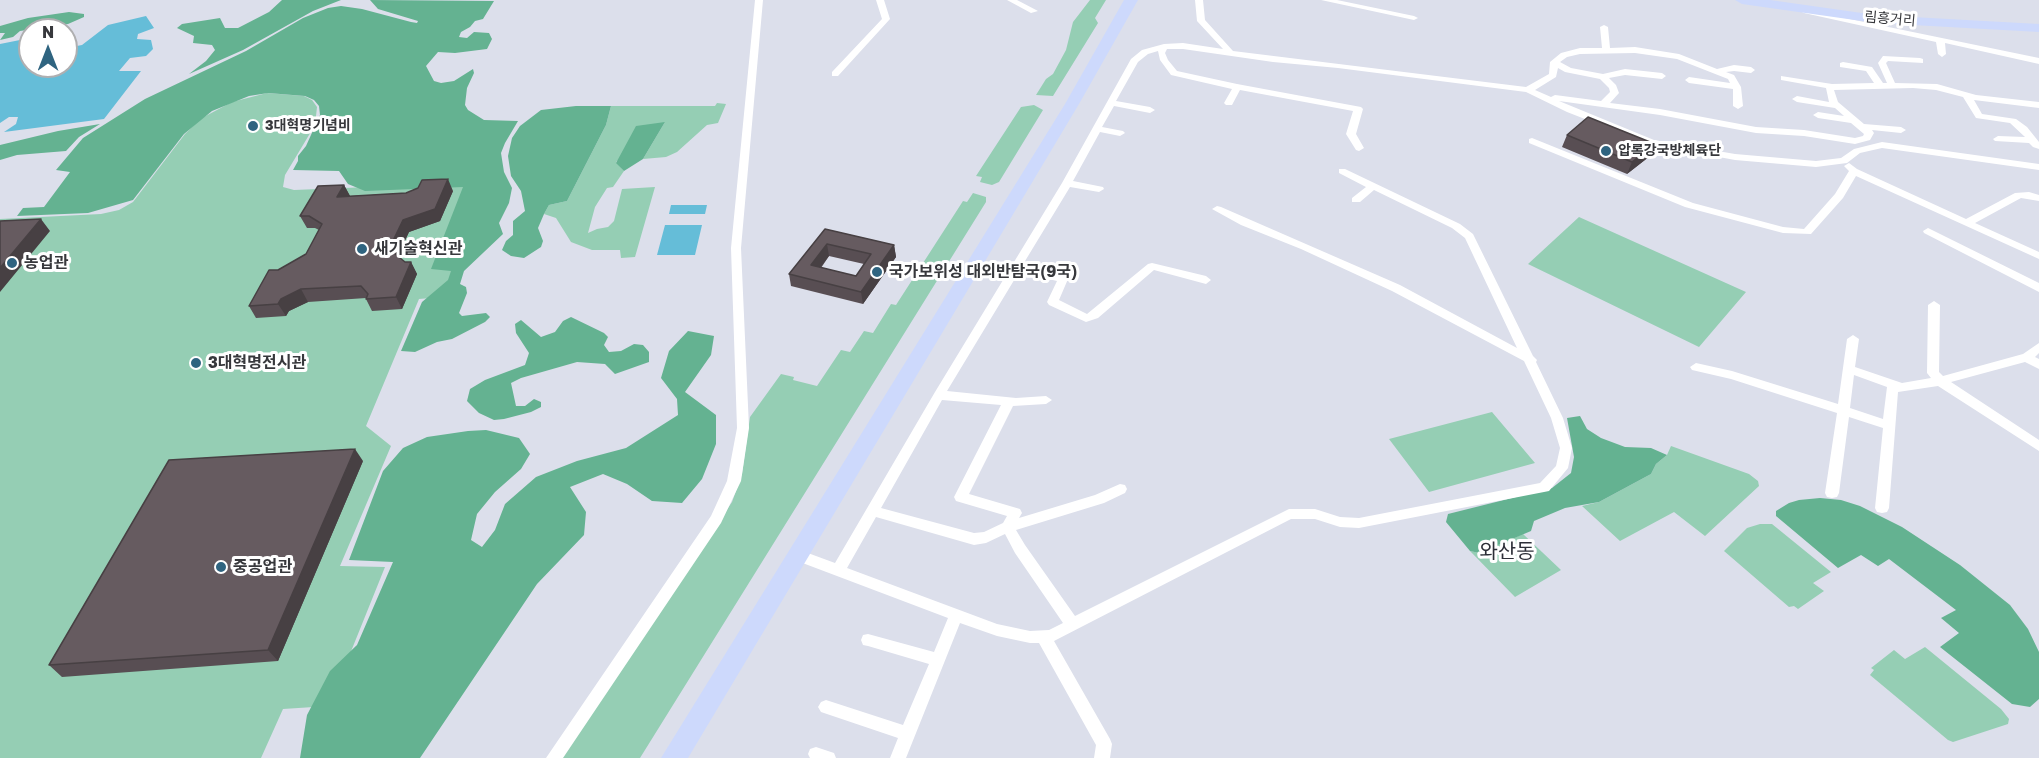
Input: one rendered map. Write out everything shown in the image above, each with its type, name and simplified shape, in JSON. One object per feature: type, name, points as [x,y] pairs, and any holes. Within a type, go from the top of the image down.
[{"type":"main road","points":[[674,758],[1066,114],[1131,0]]},
{"type":"main road","name":"림흥거리","points":[[1742,0],[1887,20],[2039,28]]},
{"type":"main road","name":"림흥거리","points":[[1763,0],[1916,17],[2039,23]]},
{"type":"street","points":[[554,758],[716,519],[734,481],[742,428],[736,248],[759,0]]},
{"type":"street","points":[[835,74],[886,19],[880,0]]},
{"type":"street","points":[[1011,0],[1034,11]]},
{"type":"street","points":[[1198,0],[1201,21],[1230,52]]},
{"type":"street","points":[[1325,0],[1414,18]]},
{"type":"street","points":[[1785,7],[2039,61]]},
{"type":"street","points":[[1604,27],[1606,50]]},
{"type":"street","points":[[1940,41],[1942,54]]},
{"type":"street","points":[[838,571],[1140,55],[1164,47],[1183,46],[1528,90],[1652,142],[1689,150],[1787,163],[1844,161],[1857,151],[1882,145],[1970,154],[2039,167]]},
{"type":"street","points":[[1164,47],[1161,53],[1174,73],[1358,109],[1351,134],[1359,148]]},
{"type":"street","points":[[1528,90],[1553,75],[1554,62],[1563,55],[1580,51],[1606,50],[1656,52],[1679,57],[1731,77],[1737,87],[1738,106]]},
{"type":"street","points":[[1892,85],[1882,63],[1886,58],[1920,61]]},
{"type":"street","points":[[1554,62],[1568,70],[1603,77],[1625,72],[1662,76]]},
{"type":"street","points":[[1843,65],[1869,69],[1880,85]]},
{"type":"street","points":[[1719,72],[1734,68],[1751,70]]},
{"type":"street","points":[[1603,77],[1616,93],[1604,103]]},
{"type":"street","points":[[1784,78],[1832,87],[1880,85],[1937,87],[1966,95],[2039,105]]},
{"type":"street","points":[[1689,80],[1737,87]]},
{"type":"street","points":[[1229,103],[1237,87]]},
{"type":"street","points":[[1542,97],[1604,103],[1756,130],[1804,133],[1856,141],[1867,138],[1869,133],[1864,127],[1837,106],[1829,90],[1832,87]]},
{"type":"street","points":[[1966,95],[1980,116],[2013,122],[2024,129],[2035,143]]},
{"type":"street","points":[[1797,99],[1837,106]]},
{"type":"street","points":[[1110,103],[1150,110]]},
{"type":"street","points":[[1818,115],[1855,121]]},
{"type":"street","points":[[1864,127],[1901,130]]},
{"type":"street","points":[[1097,129],[1120,133]]},
{"type":"street","points":[[1998,139],[2035,143]]},
{"type":"street","points":[[1532,141],[1689,205],[1783,230],[1807,232],[1839,196],[1854,171]]},
{"type":"street","points":[[1844,161],[1854,171],[2039,256]]},
{"type":"street","points":[[797,555],[997,630],[1030,637],[1051,636],[1289,514],[1315,514],[1341,522],[1359,523],[1544,487],[1562,468],[1566,448],[1557,418],[1531,360],[1468,236],[1456,226],[1342,171]]},
{"type":"street","points":[[1067,183],[1099,189]]},
{"type":"street","points":[[1356,200],[1373,186]]},
{"type":"street","points":[[1968,222],[2019,195],[2039,198]]},
{"type":"street","points":[[1217,208],[1396,288],[1531,360]]},
{"type":"street","points":[[1928,231],[2039,288]]},
{"type":"street","points":[[1017,268],[1063,279],[1053,302],[1086,318],[1094,315],[1152,266],[1206,280]]},
{"type":"street","points":[[1934,305],[1933,373],[1940,381],[2039,446]]},
{"type":"street","points":[[1832,493],[1853,339]]},
{"type":"street","points":[[1882,508],[1892,389],[1940,381],[2027,357],[2039,347]]},
{"type":"street","points":[[2027,357],[2039,365]]},
{"type":"street","points":[[1696,367],[1732,375],[1889,425]]},
{"type":"street","points":[[1849,369],[1902,387]]},
{"type":"street","points":[[939,395],[1009,401],[1046,400]]},
{"type":"street","points":[[1008,527],[1015,513],[961,496],[1009,401]]},
{"type":"street","points":[[873,511],[974,539],[1099,499],[1120,489]]},
{"type":"street","points":[[1008,527],[1020,549],[1073,625]]},
{"type":"street","points":[[898,758],[956,615]]},
{"type":"street","points":[[1043,636],[1104,744],[1102,758]]},
{"type":"street","points":[[868,640],[938,660]]},
{"type":"street","points":[[826,707],[908,734]]},
{"type":"green space","points":[[282,0],[341,0],[313,11],[243,50],[189,74],[206,61],[215,50],[212,45],[193,43],[194,36],[177,28],[182,24],[220,18],[225,28],[238,28],[269,12]]},
{"type":"green space","points":[[370,0],[494,1],[483,19],[475,21],[461,32],[459,37],[467,38],[474,32],[489,33],[492,39],[487,49],[455,53],[438,52],[426,66],[434,81],[441,83],[454,81],[473,69],[474,73],[467,88],[465,105],[468,110],[484,120],[518,121],[501,153],[504,172],[512,188],[509,203],[499,223],[503,234],[464,271],[460,284],[466,287],[467,293],[459,313],[462,316],[486,313],[490,317],[485,322],[452,339],[437,342],[415,352],[401,351],[422,302],[448,280],[451,271],[431,269],[463,187],[365,191],[348,184],[339,171],[293,170],[320,115],[319,106],[314,100],[305,96],[268,93],[249,96],[212,111],[184,134],[133,200],[88,213],[17,216],[23,208],[44,207],[70,172],[56,170],[83,138],[145,99],[246,51],[303,18],[328,8],[341,6],[411,22],[417,23],[418,21],[378,9]]},
{"type":"green space","points":[[1090,0],[1106,0],[1095,18],[1098,23],[1053,96],[1036,95],[1046,79],[1053,74],[1066,50],[1073,22]]},
{"type":"green space","points":[[69,12],[84,14],[84,17],[78,20],[28,18]]},
{"type":"green space","points":[[18,21],[18,33],[13,37],[0,40],[5,33],[0,33],[0,26]]},
{"type":"green space","name":"3대혁명전시관","points":[[267,93],[304,96],[312,100],[317,107],[315,125],[285,175],[283,187],[294,190],[468,183],[455,265],[442,297],[419,299],[366,426],[391,446],[340,566],[385,567],[329,706],[283,709],[261,758],[0,758],[0,219],[101,214],[119,210],[133,202],[185,134],[200,119],[232,102]]},
{"type":"green space","points":[[717,103],[726,104],[718,123],[707,125],[677,152],[666,157],[643,159],[665,122],[616,162],[624,171],[613,187],[607,188],[595,207],[588,233],[608,227],[614,221],[622,189],[655,187],[635,257],[621,258],[620,250],[592,250],[571,242],[556,218],[544,214],[549,205],[567,201],[606,125],[611,106],[715,106]]},
{"type":"green space","points":[[1034,105],[1043,110],[999,182],[992,185],[980,182],[982,177],[976,176],[1021,107]]},
{"type":"green space","points":[[576,106],[611,106],[606,125],[567,201],[549,205],[544,214],[538,228],[543,241],[541,247],[524,258],[511,256],[502,250],[506,241],[513,235],[513,221],[525,211],[521,191],[511,176],[508,156],[512,138],[520,126],[541,110]]},
{"type":"green space","points":[[665,122],[643,159],[624,171],[616,163],[636,126]]},
{"type":"green space","points":[[100,124],[79,137],[66,151],[17,155],[0,160],[0,145]]},
{"type":"green space","points":[[973,193],[986,197],[986,202],[640,758],[561,758],[732,502],[742,474],[750,417],[781,374],[794,377],[793,380],[817,386],[841,350],[850,352],[864,331],[873,333],[891,304],[896,305],[963,201],[967,202]]},
{"type":"green space","points":[[1579,217],[1746,292],[1699,347],[1528,264]]},
{"type":"green space","points":[[571,317],[604,333],[608,337],[604,345],[609,352],[621,351],[634,344],[643,345],[649,352],[649,362],[615,374],[605,364],[577,362],[521,378],[511,383],[516,406],[525,406],[534,399],[541,402],[541,407],[504,419],[494,420],[479,413],[467,401],[470,389],[485,380],[525,365],[529,353],[516,333],[515,324],[521,320],[541,337],[555,332],[563,321]]},
{"type":"green space","points":[[688,331],[714,336],[711,355],[685,392],[716,415],[716,444],[702,479],[682,503],[652,501],[627,484],[603,474],[570,487],[586,512],[584,535],[537,584],[420,758],[300,758],[307,715],[330,671],[357,645],[393,562],[349,560],[383,471],[403,448],[427,437],[468,431],[486,430],[519,438],[530,454],[521,469],[495,492],[477,514],[471,540],[482,547],[495,530],[505,504],[536,477],[577,461],[626,448],[678,415],[677,399],[661,378],[669,351]]},
{"type":"green space","points":[[1492,412],[1535,463],[1429,492],[1389,439]]},
{"type":"green space","points":[[1580,416],[1587,429],[1601,438],[1625,447],[1651,448],[1667,455],[1656,464],[1651,474],[1599,502],[1565,508],[1534,521],[1531,531],[1479,553],[1470,551],[1446,522],[1448,514],[1552,488],[1571,473],[1574,457],[1567,418]]},
{"type":"green space","points":[[1671,446],[1749,474],[1758,481],[1759,486],[1705,536],[1674,512],[1620,541],[1582,506],[1599,502],[1651,474],[1656,464],[1667,455]]},
{"type":"green space","points":[[1820,498],[1841,500],[1860,506],[1902,527],[1960,565],[2010,605],[2028,629],[2039,652],[2039,699],[2030,707],[2012,704],[1940,647],[1959,633],[1941,618],[1956,610],[1889,559],[1878,566],[1861,555],[1838,568],[1776,516],[1776,511],[1789,503]]},
{"type":"green space","points":[[1760,524],[1772,524],[1831,572],[1813,583],[1824,591],[1798,609],[1794,606],[1789,607],[1724,551],[1747,528]]},
{"type":"green space","points":[[1523,534],[1561,570],[1515,597],[1470,551],[1479,553]]},
{"type":"green space","points":[[1925,647],[2001,709],[2009,719],[2008,724],[1953,742],[1870,675],[1874,670],[1871,668],[1894,650],[1905,659]]},
{"type":"water","points":[[146,16],[154,28],[138,34],[137,39],[151,40],[153,49],[146,56],[130,58],[119,71],[141,71],[104,119],[4,132],[16,124],[18,117],[9,117],[0,123],[0,44],[18,40],[18,78],[78,78],[78,46],[108,25]]},
{"type":"water","points":[[671,205],[707,205],[705,214],[669,214]]},
{"type":"water","points":[[665,225],[702,225],[695,255],[657,255]]},
{"type":"building","points":[[1588,117],[1655,144],[1632,162],[1567,135]]},
{"type":"building","name":"새기술혁신관","points":[[448,179],[435,209],[403,220],[389,249],[405,262],[411,262],[396,297],[366,299],[368,294],[361,286],[301,289],[281,299],[278,304],[249,306],[269,270],[278,270],[306,254],[322,224],[309,216],[300,216],[318,186],[344,185],[337,197],[406,193],[418,188],[422,180]]},
{"type":"building","points":[[41,219],[0,268],[0,221]]},
{"type":"building","points":[[825,229],[894,245],[861,292],[789,274]],"holes":[[[827,244],[871,254],[856,276],[811,265]]]},
{"type":"building","name":"중공업관","points":[[355,449],[268,650],[49,665],[169,460]]},
{"type":"place","name":"3대혁명기념비","points":[[253,126]]},
{"type":"place","name":"압록강국방체육단","points":[[1606,151]]},
{"type":"place","name":"새기술혁신관","points":[[362,249]]},
{"type":"place","name":"농업관","points":[[12,263]]},
{"type":"place","name":"국가보위성 대외반탐국(9국)","points":[[877,272]]},
{"type":"place","name":"3대혁명전시관","points":[[196,363]]},
{"type":"place","name":"중공업관","points":[[221,567]]},
{"type":"district","name":"와산동","points":[[1507,552]]}]
